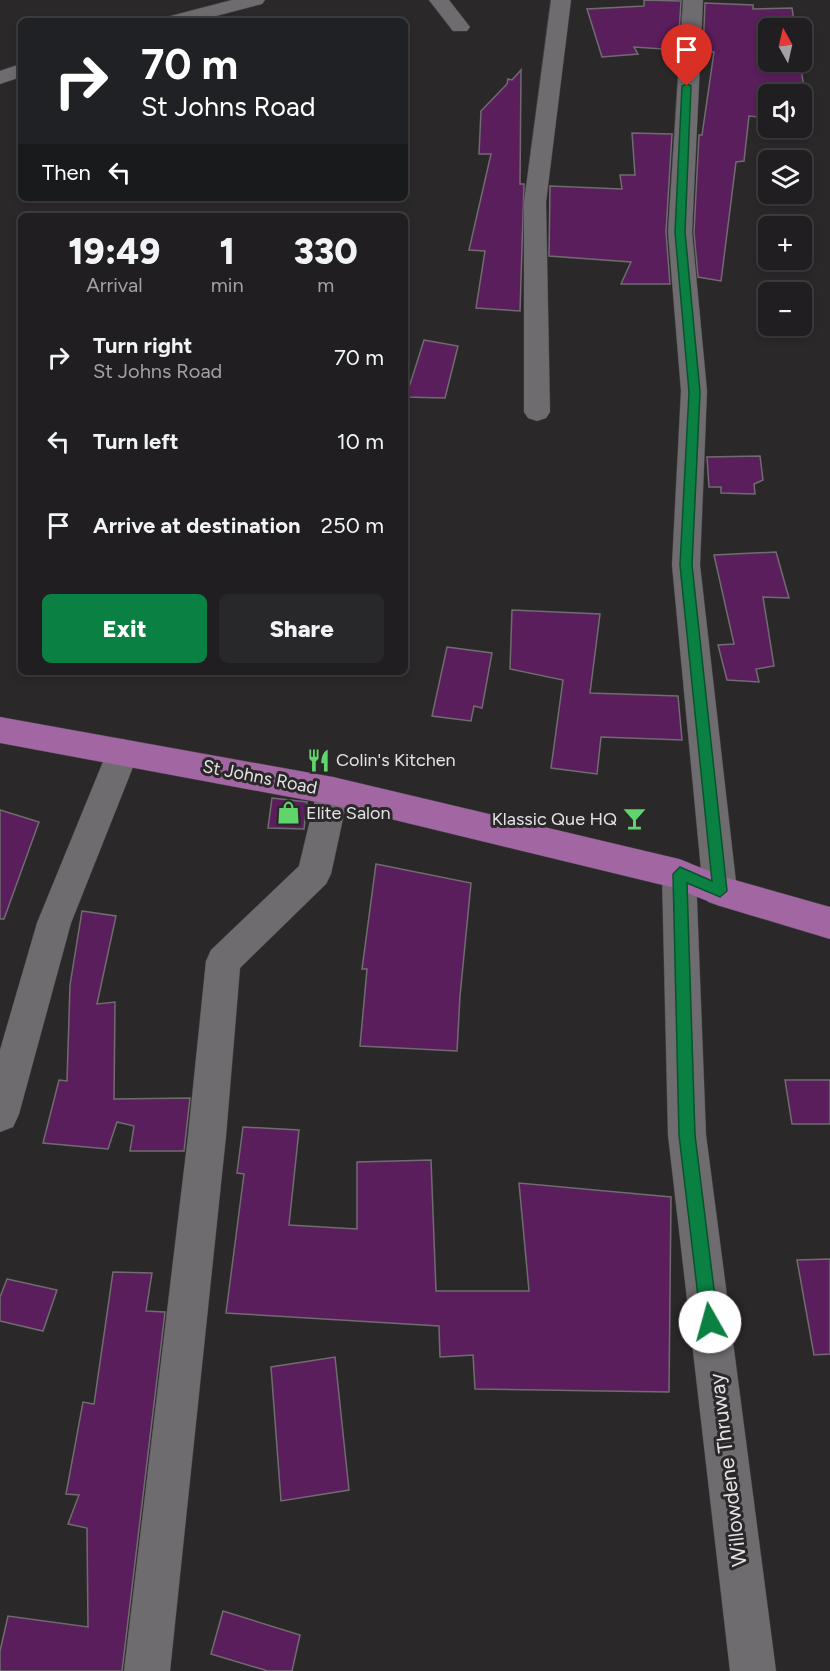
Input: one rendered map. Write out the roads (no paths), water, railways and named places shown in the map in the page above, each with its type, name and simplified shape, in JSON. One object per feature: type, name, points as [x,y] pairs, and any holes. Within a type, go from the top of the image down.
[{"type":"main road","name":"St Johns Road","points":[[0,730],[333,791],[680,874],[720,891],[830,923]]},
{"type":"street","points":[[207,17],[255,0]]},
{"type":"street","points":[[439,0],[460,27]]},
{"type":"street","points":[[537,412],[535,202],[554,72],[561,0]]},
{"type":"street","points":[[693,0],[680,232],[694,392],[686,565],[720,891]]},
{"type":"street","points":[[0,78],[18,71]]},
{"type":"street","points":[[0,1114],[54,923],[123,752]]},
{"type":"street","points":[[147,1671],[207,1136],[223,961],[314,874],[333,791]]},
{"type":"street","name":"Willowdene Thruway","points":[[680,874],[687,1135],[753,1671]]},
{"type":"place","name":"Colin's Kitchen","points":[[318,760]]},
{"type":"place","name":"Elite Salon","points":[[288,813]]},
{"type":"place","name":"Klassic Que HQ","points":[[635,819]]}]
